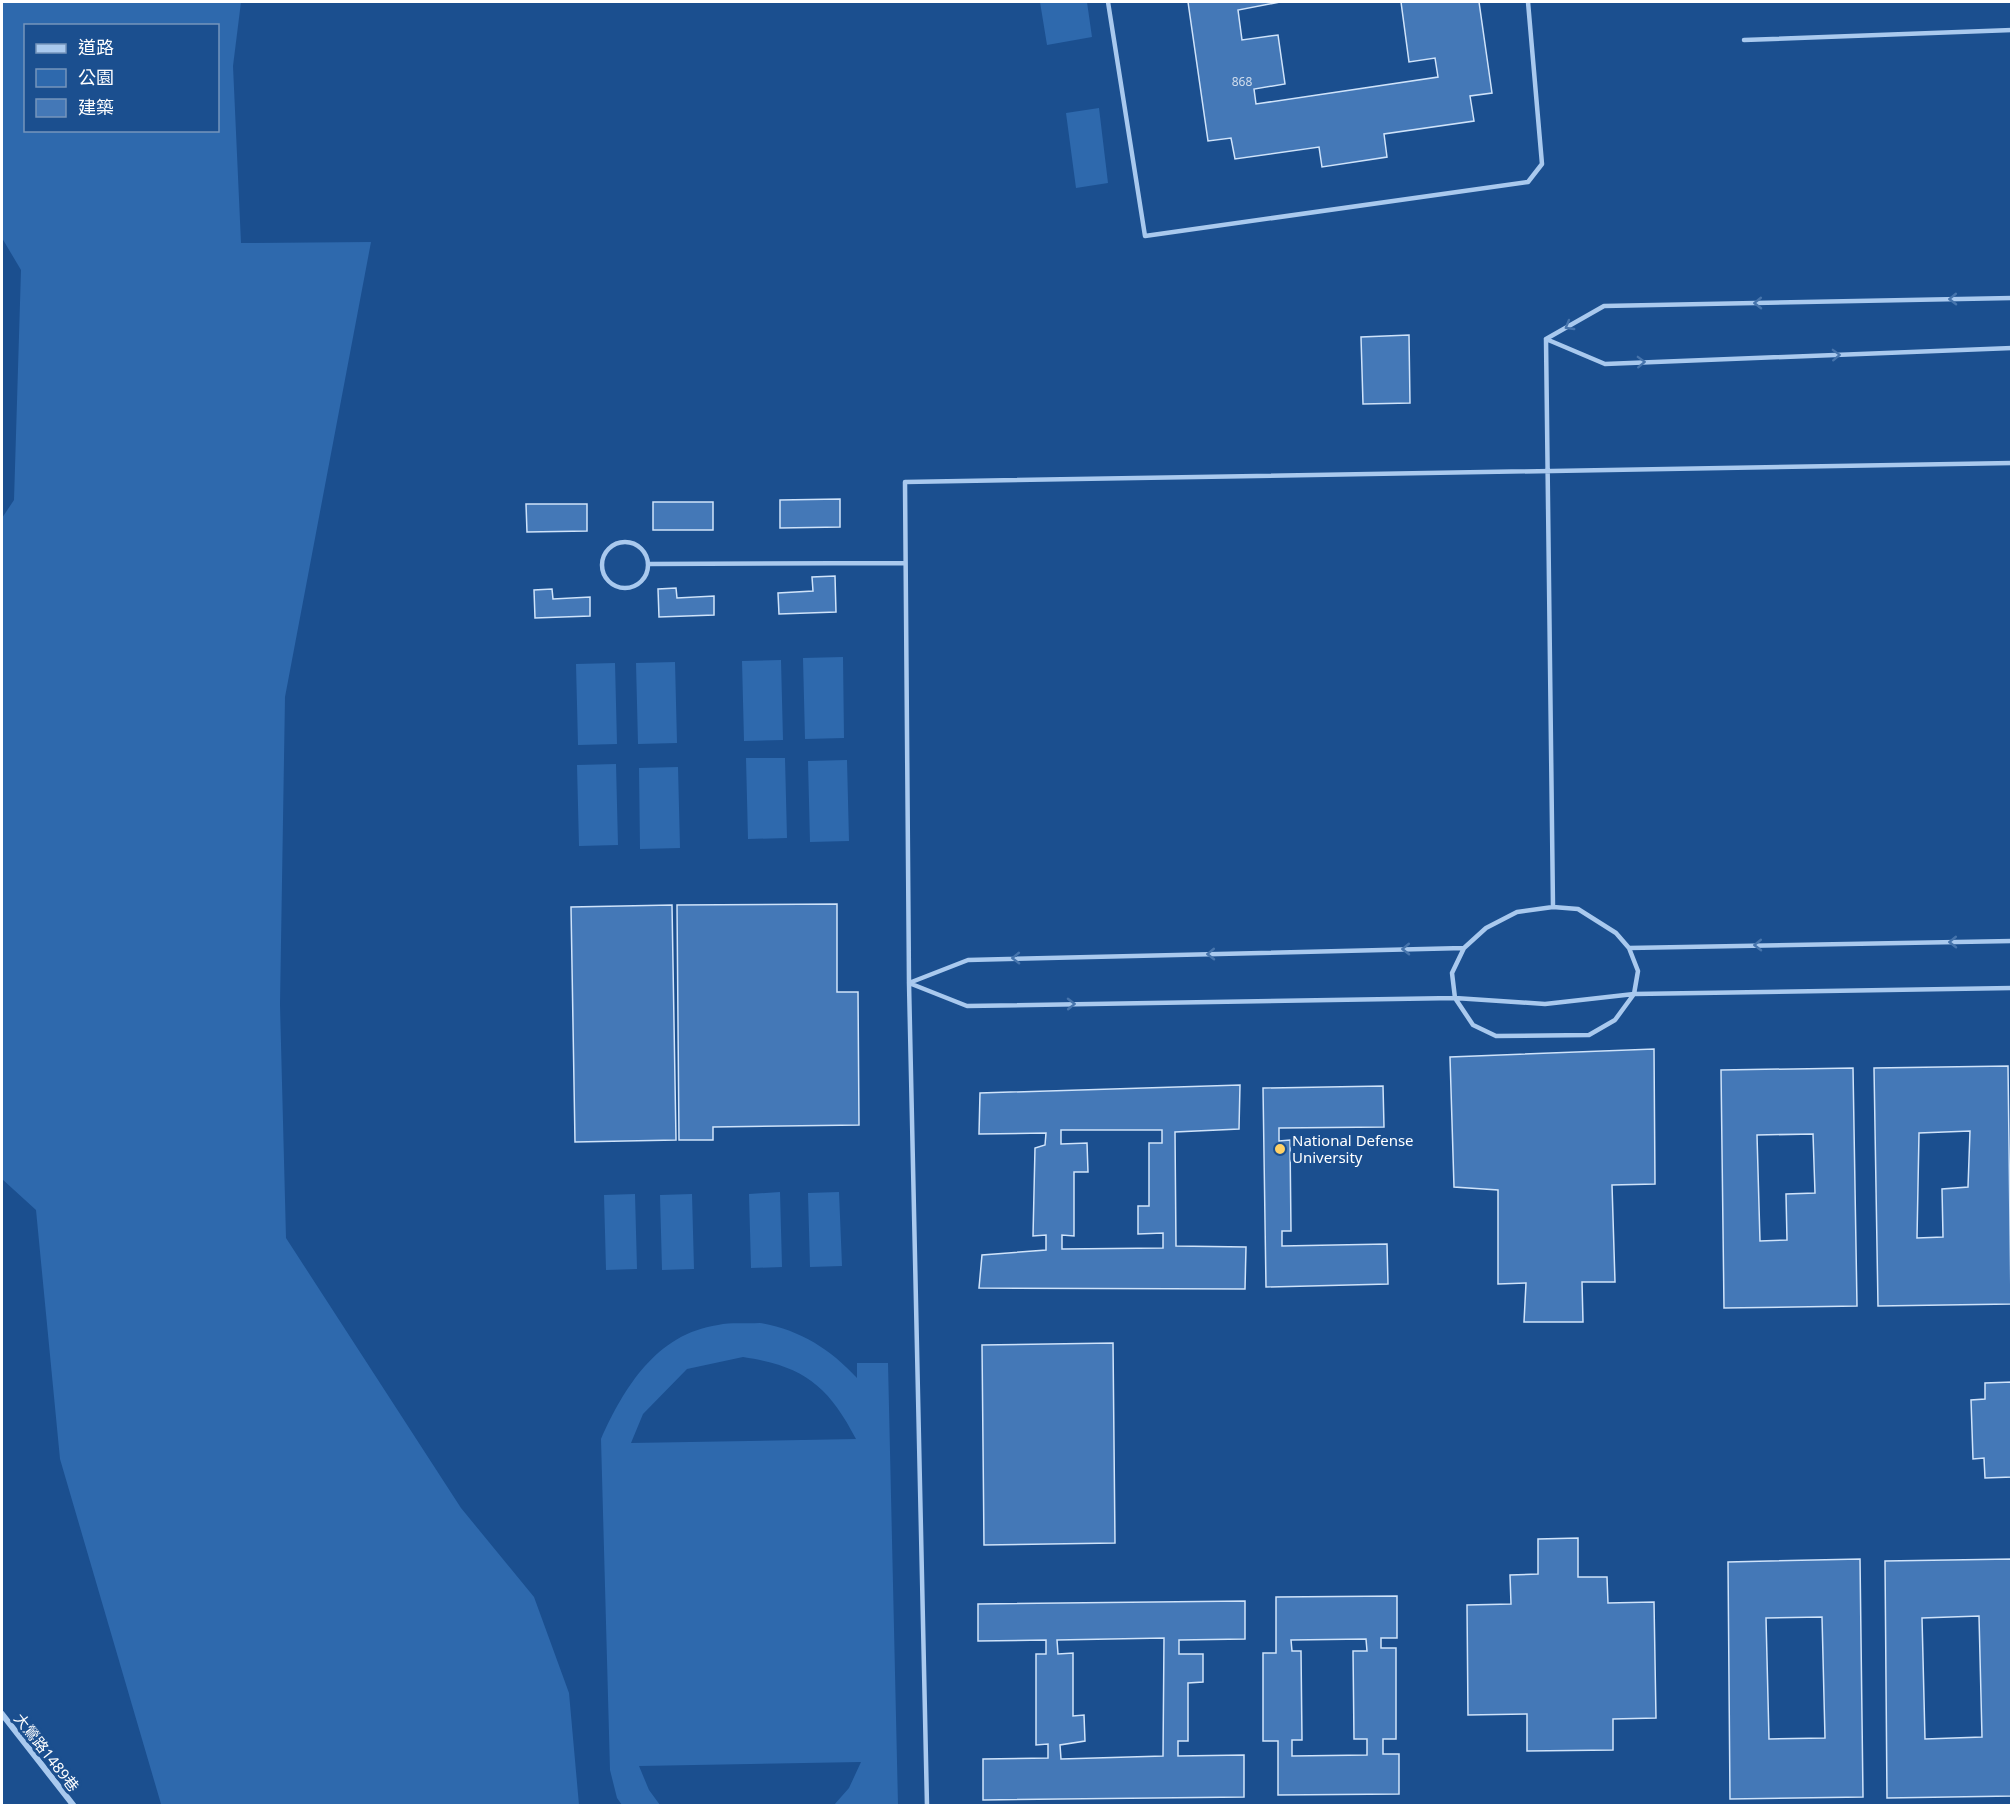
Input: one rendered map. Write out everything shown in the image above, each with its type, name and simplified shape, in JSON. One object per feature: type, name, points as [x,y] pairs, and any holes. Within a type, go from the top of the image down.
[{"type":"street","name":"大鶯路1489巷","points":[[2,1714],[74,1806]]},
{"type":"lane","points":[[1108,2],[1145,236],[1528,182],[1542,164],[1528,2]]},
{"type":"lane","points":[[1744,40],[2012,30]]},
{"type":"lane","points":[[1546,339],[1604,306],[2012,298]]},
{"type":"lane","points":[[1546,339],[1605,364],[2012,348]]},
{"type":"lane","points":[[1546,339],[1553,907]]},
{"type":"lane","points":[[927,1806],[909,983],[905,482],[2012,463]]},
{"type":"lane","points":[[621,542],[634,543],[644,551],[649,564],[646,577],[636,586],[623,589],[610,584],[603,573],[602,560],[609,548],[621,542]]},
{"type":"lane","points":[[649,564],[905,563]]},
{"type":"lane","points":[[1553,907],[1578,909],[1616,933],[1629,948],[1638,971],[1634,994],[1615,1020],[1589,1035],[1496,1036],[1473,1025],[1455,998],[1452,973],[1464,948],[1486,928],[1517,912],[1553,907]]},
{"type":"lane","points":[[1629,948],[2012,941]]},
{"type":"lane","points":[[909,983],[968,960],[1464,948]]},
{"type":"lane","points":[[909,983],[967,1006],[1455,998],[1545,1004],[1634,994],[2012,987]]},
{"type":"green space","points":[[2,2],[241,2],[233,66],[241,243],[371,242],[285,697],[280,1005],[286,1238],[461,1508],[534,1597],[569,1693],[579,1805],[161,1804],[60,1459],[36,1210],[2,1179],[2,518],[14,500],[21,270],[2,238]]},
{"type":"green space","points":[[1040,2],[1087,2],[1092,37],[1047,45]]},
{"type":"green space","points":[[1099,108],[1108,183],[1076,188],[1066,113]]},
{"type":"green space","points":[[843,657],[844,738],[805,739],[803,658]]},
{"type":"green space","points":[[781,660],[783,740],[744,741],[742,661]]},
{"type":"green space","points":[[675,662],[677,743],[638,744],[636,663]]},
{"type":"green space","points":[[615,663],[617,744],[578,745],[576,664]]},
{"type":"green space","points":[[746,758],[785,758],[787,838],[748,839]]},
{"type":"green space","points":[[847,760],[849,841],[810,842],[808,761]]},
{"type":"green space","points":[[616,764],[618,845],[579,846],[577,765]]},
{"type":"green space","points":[[678,767],[680,848],[640,849],[639,768]]},
{"type":"green space","points":[[780,1192],[782,1267],[751,1268],[749,1194]]},
{"type":"green space","points":[[839,1192],[842,1266],[810,1267],[808,1193]]},
{"type":"green space","points":[[635,1194],[637,1269],[606,1270],[604,1195]]},
{"type":"green space","points":[[692,1194],[694,1269],[662,1270],[660,1195]]},
{"type":"green space","points":[[760,1323],[788,1330],[813,1342],[836,1358],[857,1378],[857,1363],[888,1363],[898,1805],[834,1805],[849,1788],[861,1762],[639,1766],[649,1790],[660,1805],[622,1805],[617,1798],[610,1770],[601,1439],[632,1383],[645,1366],[677,1339],[696,1330],[723,1324]],"holes":[[[743,1357],[782,1366],[812,1381],[835,1405],[856,1439],[631,1443],[643,1414],[687,1369]]]},
{"type":"building","points":[[1188,2],[1280,2],[1238,10],[1242,40],[1278,35],[1285,84],[1254,89],[1256,104],[1438,77],[1435,58],[1409,62],[1401,2],[1479,2],[1492,93],[1470,96],[1474,121],[1384,134],[1387,157],[1322,167],[1319,147],[1235,159],[1231,138],[1208,141]]},
{"type":"building","points":[[1409,335],[1410,403],[1363,404],[1361,337]]},
{"type":"building","points":[[840,499],[840,527],[780,528],[780,500]]},
{"type":"building","points":[[653,502],[713,502],[713,530],[653,530]]},
{"type":"building","points":[[526,504],[587,504],[587,531],[527,532]]},
{"type":"building","points":[[835,576],[836,612],[779,614],[778,593],[813,591],[812,577]]},
{"type":"building","points":[[676,588],[677,598],[714,596],[714,615],[659,617],[658,589]]},
{"type":"building","points":[[552,589],[553,599],[590,597],[590,616],[535,618],[534,590]]},
{"type":"building","points":[[837,904],[837,992],[858,992],[859,1125],[713,1127],[713,1140],[679,1140],[677,905]]},
{"type":"building","points":[[672,905],[676,1140],[575,1142],[571,907]]},
{"type":"building","points":[[1654,1049],[1655,1184],[1612,1185],[1615,1282],[1582,1282],[1583,1322],[1524,1322],[1526,1283],[1498,1284],[1498,1190],[1454,1187],[1450,1057]]},
{"type":"building","points":[[2008,1066],[2011,1304],[1878,1306],[1874,1068]],"holes":[[[1970,1131],[1968,1187],[1942,1189],[1943,1237],[1917,1238],[1919,1133]]]},
{"type":"building","points":[[1853,1068],[1857,1306],[1724,1308],[1721,1070]],"holes":[[[1813,1134],[1815,1193],[1786,1194],[1787,1240],[1760,1241],[1757,1135]]]},
{"type":"building","points":[[1240,1085],[1239,1129],[1175,1132],[1176,1246],[1246,1247],[1245,1289],[979,1288],[982,1255],[1046,1250],[1046,1235],[1033,1236],[1035,1148],[1045,1145],[1046,1133],[979,1134],[980,1093]],"holes":[[[1061,1130],[1162,1130],[1162,1143],[1149,1143],[1149,1206],[1138,1206],[1138,1234],[1163,1233],[1163,1248],[1062,1249],[1062,1235],[1074,1236],[1074,1172],[1088,1172],[1087,1143],[1061,1144]]]},
{"type":"building","points":[[1383,1086],[1384,1127],[1279,1128],[1279,1141],[1290,1140],[1291,1231],[1282,1231],[1282,1246],[1387,1244],[1388,1284],[1266,1287],[1263,1088]]},
{"type":"building","points":[[1113,1343],[1115,1543],[984,1545],[982,1345]]},
{"type":"building","points":[[2012,1382],[2012,1477],[1985,1478],[1984,1458],[1973,1459],[1971,1400],[1985,1399],[1985,1383]]},
{"type":"building","points":[[1578,1538],[1578,1577],[1607,1577],[1608,1603],[1654,1602],[1656,1718],[1613,1719],[1613,1750],[1527,1751],[1527,1714],[1468,1715],[1467,1605],[1511,1604],[1510,1575],[1538,1574],[1538,1539]]},
{"type":"building","points":[[1860,1559],[1863,1797],[1730,1799],[1728,1562]],"holes":[[[1822,1617],[1825,1738],[1769,1739],[1766,1618]]]},
{"type":"building","points":[[2012,1559],[2012,1796],[1887,1798],[1885,1561]],"holes":[[[1979,1616],[1982,1737],[1925,1739],[1922,1618]]]},
{"type":"building","points":[[1397,1596],[1397,1638],[1381,1638],[1381,1648],[1396,1648],[1396,1739],[1383,1739],[1383,1754],[1399,1754],[1399,1794],[1278,1795],[1278,1741],[1263,1741],[1263,1653],[1276,1653],[1276,1597]],"holes":[[[1366,1639],[1367,1651],[1353,1651],[1354,1739],[1367,1739],[1367,1755],[1292,1756],[1292,1740],[1302,1740],[1301,1651],[1292,1651],[1291,1640]]]},
{"type":"building","points":[[1245,1601],[1245,1639],[1179,1640],[1179,1654],[1203,1654],[1203,1682],[1188,1683],[1188,1741],[1178,1741],[1178,1756],[1244,1755],[1244,1797],[983,1800],[983,1759],[1048,1758],[1048,1744],[1036,1745],[1036,1654],[1046,1654],[1046,1640],[978,1641],[978,1604]],"holes":[[[1164,1638],[1163,1756],[1061,1759],[1060,1745],[1085,1741],[1084,1715],[1073,1716],[1073,1653],[1058,1654],[1057,1640]]]},
{"type":"place","name":"National Defense University","points":[[1280,1149]]}]
